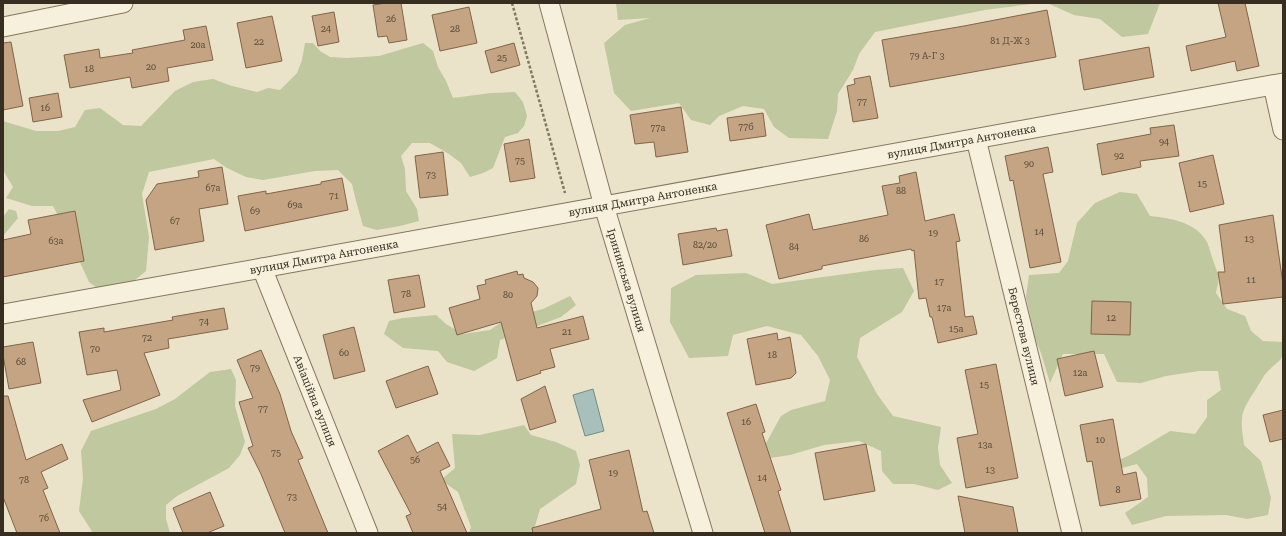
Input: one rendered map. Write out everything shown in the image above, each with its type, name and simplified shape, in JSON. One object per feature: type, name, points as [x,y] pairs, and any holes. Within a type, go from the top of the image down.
[{"type":"street","points":[[3,27],[123,3]]},
{"type":"street","name":"Ірининська вулиця","points":[[549,3],[604,206],[703,533]]},
{"type":"street","points":[[1278,84],[1283,130]]},
{"type":"street","name":"вулиця Дмитра Антоненка","points":[[3,314],[1278,84]]},
{"type":"street","name":"Берестова вулиця","points":[[976,139],[1072,533]]},
{"type":"street","name":"Авіаційна вулиця","points":[[262,268],[368,533]]},
{"type":"path","points":[[512,3],[571,212]]},
{"type":"green space","points":[[616,3],[1039,3],[985,10],[875,32],[859,54],[853,70],[838,94],[837,111],[828,139],[789,138],[774,127],[764,109],[743,106],[719,116],[710,125],[691,120],[679,103],[631,111],[614,93],[604,43],[625,25],[650,18],[618,20]]},
{"type":"green space","points":[[1047,3],[1160,3],[1148,34],[1122,37],[1100,19],[1074,15]]},
{"type":"green space","points":[[305,43],[313,43],[320,51],[330,57],[347,58],[379,56],[423,43],[433,51],[438,67],[453,98],[491,93],[515,92],[523,102],[527,116],[524,126],[518,133],[505,137],[493,168],[470,177],[461,163],[449,154],[430,143],[412,143],[401,156],[405,169],[406,191],[417,209],[419,221],[377,230],[363,226],[352,184],[338,170],[315,171],[263,180],[246,177],[227,168],[214,159],[149,172],[142,194],[149,237],[146,271],[130,284],[101,291],[89,282],[53,206],[32,206],[6,198],[13,187],[3,170],[3,121],[36,131],[58,131],[75,127],[85,110],[100,108],[123,125],[141,126],[175,91],[193,82],[213,79],[232,86],[257,92],[268,88],[280,90],[297,73],[302,60]]},
{"type":"green space","points":[[1120,192],[1137,194],[1150,216],[1182,222],[1202,235],[1207,242],[1219,276],[1216,293],[1227,309],[1245,316],[1251,331],[1263,341],[1283,342],[1283,353],[1281,359],[1263,377],[1242,415],[1244,445],[1261,461],[1271,498],[1268,515],[1247,519],[1226,515],[1166,516],[1132,525],[1125,513],[1148,497],[1147,478],[1137,464],[1115,470],[1112,463],[1130,455],[1170,431],[1195,434],[1207,417],[1207,400],[1221,390],[1218,371],[1199,371],[1166,376],[1141,383],[1117,382],[1104,354],[1063,354],[1050,383],[1035,339],[1026,297],[1029,275],[1059,273],[1068,261],[1077,223],[1095,203]]},
{"type":"green space","points":[[9,209],[16,211],[18,218],[3,236],[3,217]]},
{"type":"green space","points":[[903,268],[914,291],[902,312],[860,338],[857,357],[877,394],[893,416],[941,427],[938,448],[940,465],[952,483],[938,490],[914,484],[893,484],[882,471],[881,451],[859,441],[824,445],[790,455],[770,458],[765,445],[781,416],[791,410],[825,401],[830,380],[818,356],[801,335],[767,326],[733,335],[728,356],[689,358],[670,322],[671,288],[696,275],[746,273],[772,284],[875,270]]},
{"type":"green space","points":[[570,296],[576,305],[561,317],[500,340],[497,358],[474,371],[447,362],[438,351],[403,348],[384,334],[389,321],[403,318],[436,315],[446,324],[463,334],[490,330],[506,319],[543,309]]},
{"type":"green space","points":[[231,369],[236,380],[235,406],[245,442],[240,455],[229,468],[177,496],[166,505],[166,519],[170,533],[93,533],[79,511],[83,478],[81,451],[91,431],[156,409],[175,399],[210,372]]},
{"type":"green space","points":[[524,425],[531,435],[556,442],[576,451],[580,465],[576,484],[540,509],[533,533],[469,533],[471,527],[458,492],[441,480],[455,468],[452,434],[480,435]]},
{"type":"water","points":[[593,389],[604,431],[585,436],[573,395]]},
{"type":"building","points":[[401,3],[407,40],[389,43],[387,36],[378,37],[373,5]]},
{"type":"building","points":[[1218,3],[1245,3],[1259,66],[1237,71],[1235,61],[1191,71],[1186,46],[1226,37]]},
{"type":"building","points":[[469,7],[477,43],[440,51],[432,15]]},
{"type":"building","points":[[1047,10],[1056,57],[890,87],[882,40]]},
{"type":"building","points":[[334,12],[339,42],[318,46],[312,16]]},
{"type":"building","points":[[272,16],[282,61],[246,68],[237,23]]},
{"type":"building","points":[[206,26],[213,60],[167,68],[169,81],[132,88],[130,77],[70,88],[64,55],[99,49],[100,58],[133,53],[132,50],[185,40],[183,30]]},
{"type":"building","points":[[11,42],[23,106],[3,110],[3,43]]},
{"type":"building","points":[[514,43],[520,65],[491,73],[485,51]]},
{"type":"building","points":[[1149,47],[1154,77],[1084,90],[1079,60]]},
{"type":"building","points":[[870,76],[878,118],[853,122],[847,86],[855,84],[854,79]]},
{"type":"building","points":[[58,93],[62,117],[33,122],[29,98]]},
{"type":"building","points":[[681,107],[688,152],[656,157],[654,142],[635,144],[630,115]]},
{"type":"building","points":[[763,113],[766,136],[730,141],[727,118]]},
{"type":"building","points":[[1174,125],[1179,156],[1140,161],[1141,167],[1102,175],[1097,144],[1151,134],[1150,128]]},
{"type":"building","points":[[529,139],[535,178],[510,182],[504,144]]},
{"type":"building","points":[[1048,147],[1053,172],[1043,174],[1061,262],[1030,268],[1013,180],[1010,181],[1005,156]]},
{"type":"building","points":[[443,152],[448,195],[420,198],[415,156]]},
{"type":"building","points":[[1213,155],[1224,204],[1190,212],[1179,163]]},
{"type":"building","points":[[222,167],[228,204],[199,209],[204,241],[155,250],[146,200],[157,184],[199,177],[198,171]]},
{"type":"building","points":[[916,172],[925,221],[954,214],[960,241],[956,242],[965,317],[973,316],[977,334],[938,343],[926,298],[919,299],[914,250],[912,251],[911,249],[822,266],[822,269],[779,279],[766,225],[809,214],[813,230],[888,215],[882,186],[900,183],[899,176]]},
{"type":"building","points":[[342,178],[348,210],[245,231],[238,196],[266,191],[266,194],[321,184],[321,182]]},
{"type":"building","points":[[75,211],[84,261],[3,277],[3,240],[31,234],[28,220]]},
{"type":"building","points":[[1273,215],[1283,284],[1283,297],[1223,304],[1218,272],[1225,272],[1219,225]]},
{"type":"building","points":[[716,228],[717,231],[727,229],[732,256],[683,265],[678,234]]},
{"type":"building","points":[[517,271],[518,275],[523,274],[524,278],[533,282],[538,288],[537,296],[531,303],[537,328],[583,316],[589,339],[550,349],[555,367],[540,371],[541,373],[517,381],[501,322],[457,335],[449,308],[480,299],[477,286],[486,284],[485,280]]},
{"type":"building","points":[[419,275],[425,307],[394,313],[388,280]]},
{"type":"building","points":[[1092,301],[1131,302],[1130,335],[1091,334]]},
{"type":"building","points":[[224,308],[228,329],[168,339],[169,348],[144,353],[160,395],[92,422],[83,400],[121,390],[117,370],[87,375],[79,332],[104,328],[104,332],[173,320],[172,317]]},
{"type":"building","points":[[354,327],[365,371],[334,379],[323,335]]},
{"type":"building","points":[[777,333],[778,340],[790,337],[796,373],[791,378],[756,385],[747,339]]},
{"type":"building","points":[[33,342],[41,383],[9,389],[3,347]]},
{"type":"building","points":[[261,350],[280,394],[291,431],[303,458],[298,460],[328,533],[285,533],[261,474],[248,448],[253,446],[239,402],[253,398],[237,360]]},
{"type":"building","points":[[1094,351],[1103,387],[1065,396],[1057,359]]},
{"type":"building","points":[[996,364],[1018,478],[966,488],[957,438],[978,434],[965,370]]},
{"type":"building","points":[[428,366],[438,394],[396,408],[386,381]]},
{"type":"building","points":[[545,386],[556,422],[530,430],[521,399]]},
{"type":"building","points":[[3,396],[8,396],[26,460],[62,444],[68,459],[41,472],[48,488],[43,490],[60,533],[17,533],[3,497]]},
{"type":"building","points":[[756,404],[765,432],[762,433],[781,490],[778,491],[791,533],[765,533],[727,413]]},
{"type":"building","points":[[1283,410],[1283,439],[1270,442],[1263,415]]},
{"type":"building","points":[[1113,419],[1123,475],[1136,472],[1141,499],[1100,506],[1092,461],[1087,462],[1080,425]]},
{"type":"building","points":[[408,435],[417,453],[438,442],[450,466],[440,471],[467,533],[413,533],[406,516],[411,514],[378,451]]},
{"type":"building","points":[[866,444],[875,491],[824,500],[815,453]]},
{"type":"building","points":[[629,450],[643,512],[647,511],[654,533],[533,533],[532,528],[601,509],[589,460]]},
{"type":"building","points":[[210,492],[224,526],[207,533],[183,533],[173,508]]},
{"type":"building","points":[[958,496],[1013,507],[1018,533],[965,533]]}]
